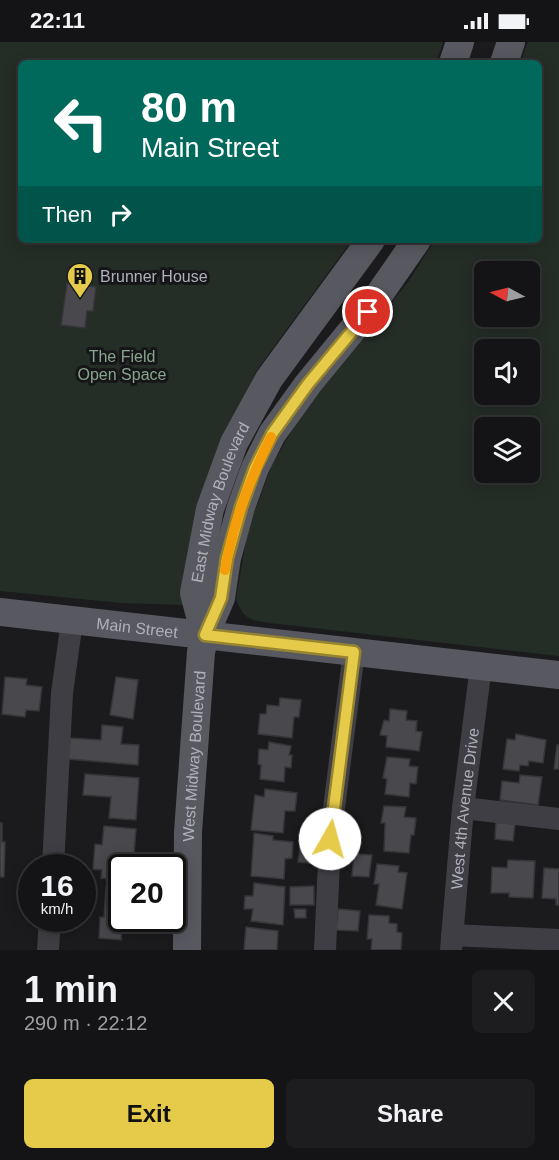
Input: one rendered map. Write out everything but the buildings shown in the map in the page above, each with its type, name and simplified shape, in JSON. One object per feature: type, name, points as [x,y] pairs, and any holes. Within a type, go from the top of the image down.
[{"type":"main road","points":[[454,60],[460,42]]},
{"type":"main road","points":[[505,60],[511,42]]},
{"type":"main road","name":"East Midway Boulevard","points":[[205,635],[194,593],[210,509],[234,443],[269,380],[369,243]]},
{"type":"main road","name":"East Midway Boulevard","points":[[205,635],[221,598],[227,558],[241,507],[255,468],[272,434],[308,384],[368,312],[415,243]]},
{"type":"main road","name":"Main Street","points":[[0,612],[559,675]]},
{"type":"main road","name":"West Midway Boulevard","points":[[187,950],[189,795],[197,692],[205,635]]},
{"type":"street","points":[[53,854],[62,693],[72,621]]},
{"type":"street","points":[[325,950],[330,839],[354,652]]},
{"type":"street","name":"West 4th Avenue Drive","points":[[452,942],[463,808],[481,666]]},
{"type":"street","points":[[463,808],[559,819]]},
{"type":"street","points":[[48,950],[49,932]]},
{"type":"street","points":[[452,942],[559,940]]},
{"type":"green space","name":"The Field Open Space","points":[[0,42],[443,42],[437,60],[18,60],[18,243],[350,243],[257,370],[223,437],[183,605],[121,603],[0,591]]},
{"type":"green space","points":[[528,42],[559,42],[559,656],[270,623],[257,621],[241,611],[236,599],[248,529],[272,465],[313,395],[408,282],[433,243],[542,243],[542,60],[521,60]]},
{"type":"slow traffic","points":[[225,570],[241,507],[255,468],[271,437]]},
{"type":"place","name":"Brunner House","points":[[80,299]]},
{"type":"route","points":[[330,839],[354,652],[205,635],[221,598],[227,558],[241,507],[255,468],[272,434],[308,384],[368,312]]}]
